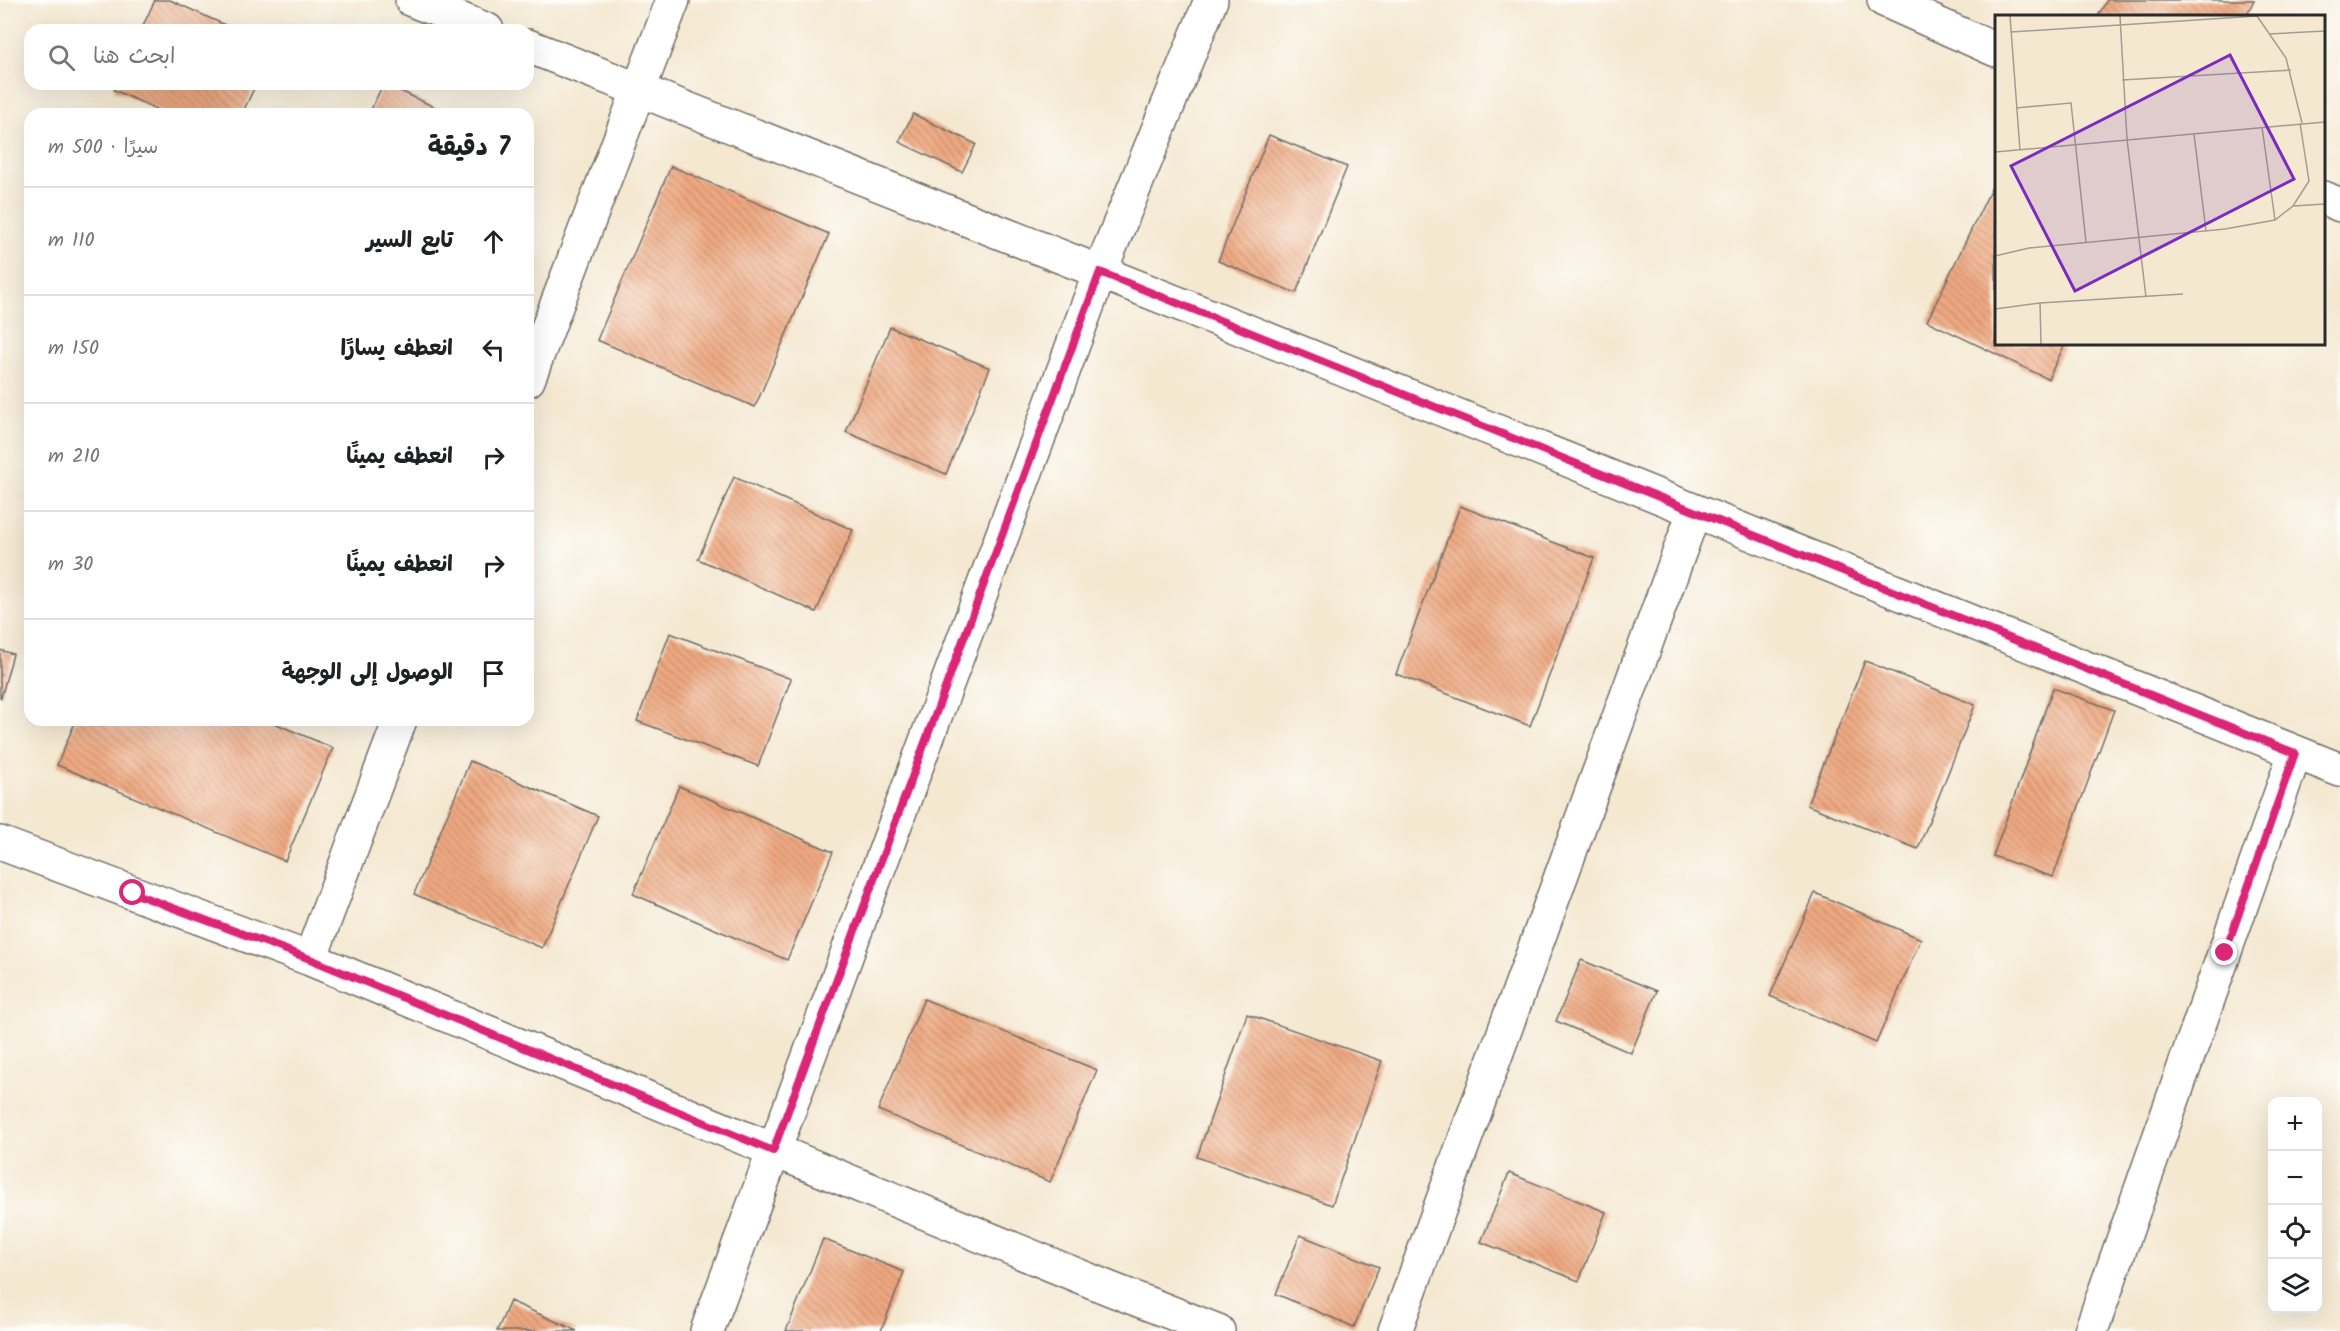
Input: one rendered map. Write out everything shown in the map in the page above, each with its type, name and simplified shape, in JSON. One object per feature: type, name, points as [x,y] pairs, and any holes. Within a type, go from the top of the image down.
[{"type":"street","points":[[412,0],[473,24]]},
{"type":"street","points":[[534,365],[673,0]]},
{"type":"street","points":[[707,1331],[1100,272],[1211,0]]},
{"type":"street","points":[[1884,0],[1995,50]]},
{"type":"street","points":[[534,48],[1100,272],[2340,770]]},
{"type":"street","points":[[2325,198],[2340,205]]},
{"type":"street","points":[[1395,1331],[1694,512]]},
{"type":"street","points":[[310,959],[398,726]]},
{"type":"street","points":[[2091,1331],[2295,753]]},
{"type":"street","points":[[0,843],[310,959],[773,1151],[1218,1331]]},
{"type":"building","points":[[155,0],[170,0],[223,24],[144,24]]},
{"type":"building","points":[[2107,0],[2254,0],[2246,15],[2099,15]]},
{"type":"building","points":[[114,90],[253,90],[245,108],[154,108]]},
{"type":"building","points":[[380,90],[399,90],[436,108],[372,108]]},
{"type":"building","points":[[913,114],[976,144],[962,172],[899,142]]},
{"type":"building","points":[[1269,135],[1347,167],[1296,293],[1218,261]]},
{"type":"building","points":[[671,166],[829,234],[755,407],[597,340]]},
{"type":"building","points":[[1993,185],[1995,186],[1995,345],[2065,345],[2048,379],[1927,321]]},
{"type":"building","points":[[890,327],[990,368],[946,474],[846,432]]},
{"type":"building","points":[[734,477],[853,530],[816,612],[698,559]]},
{"type":"building","points":[[1460,506],[1594,558],[1530,726],[1396,674]]},
{"type":"building","points":[[670,633],[791,679],[758,766],[637,721]]},
{"type":"building","points":[[0,650],[13,654],[1,698],[0,697]]},
{"type":"building","points":[[1865,661],[1975,705],[1918,849],[1807,805]]},
{"type":"building","points":[[2053,688],[2114,710],[2053,877],[1993,856]]},
{"type":"building","points":[[73,726],[281,726],[333,748],[285,861],[57,765]]},
{"type":"building","points":[[470,761],[598,816],[542,948],[414,894]]},
{"type":"building","points":[[679,786],[833,852],[787,960],[633,894]]},
{"type":"building","points":[[1815,893],[1921,939],[1876,1043],[1770,996]]},
{"type":"building","points":[[1581,960],[1657,991],[1631,1053],[1556,1021]]},
{"type":"building","points":[[924,999],[1097,1070],[1050,1182],[878,1110]]},
{"type":"building","points":[[1247,1014],[1382,1061],[1332,1205],[1197,1157]]},
{"type":"building","points":[[1509,1173],[1606,1212],[1579,1281],[1481,1242]]},
{"type":"building","points":[[1300,1235],[1379,1267],[1354,1327],[1276,1294]]},
{"type":"building","points":[[823,1239],[904,1272],[881,1331],[786,1331]]},
{"type":"building","points":[[510,1301],[577,1331],[497,1331]]},
{"type":"route","points":[[133,893],[310,959],[773,1151],[1100,272],[2295,753],[2225,953]]}]
